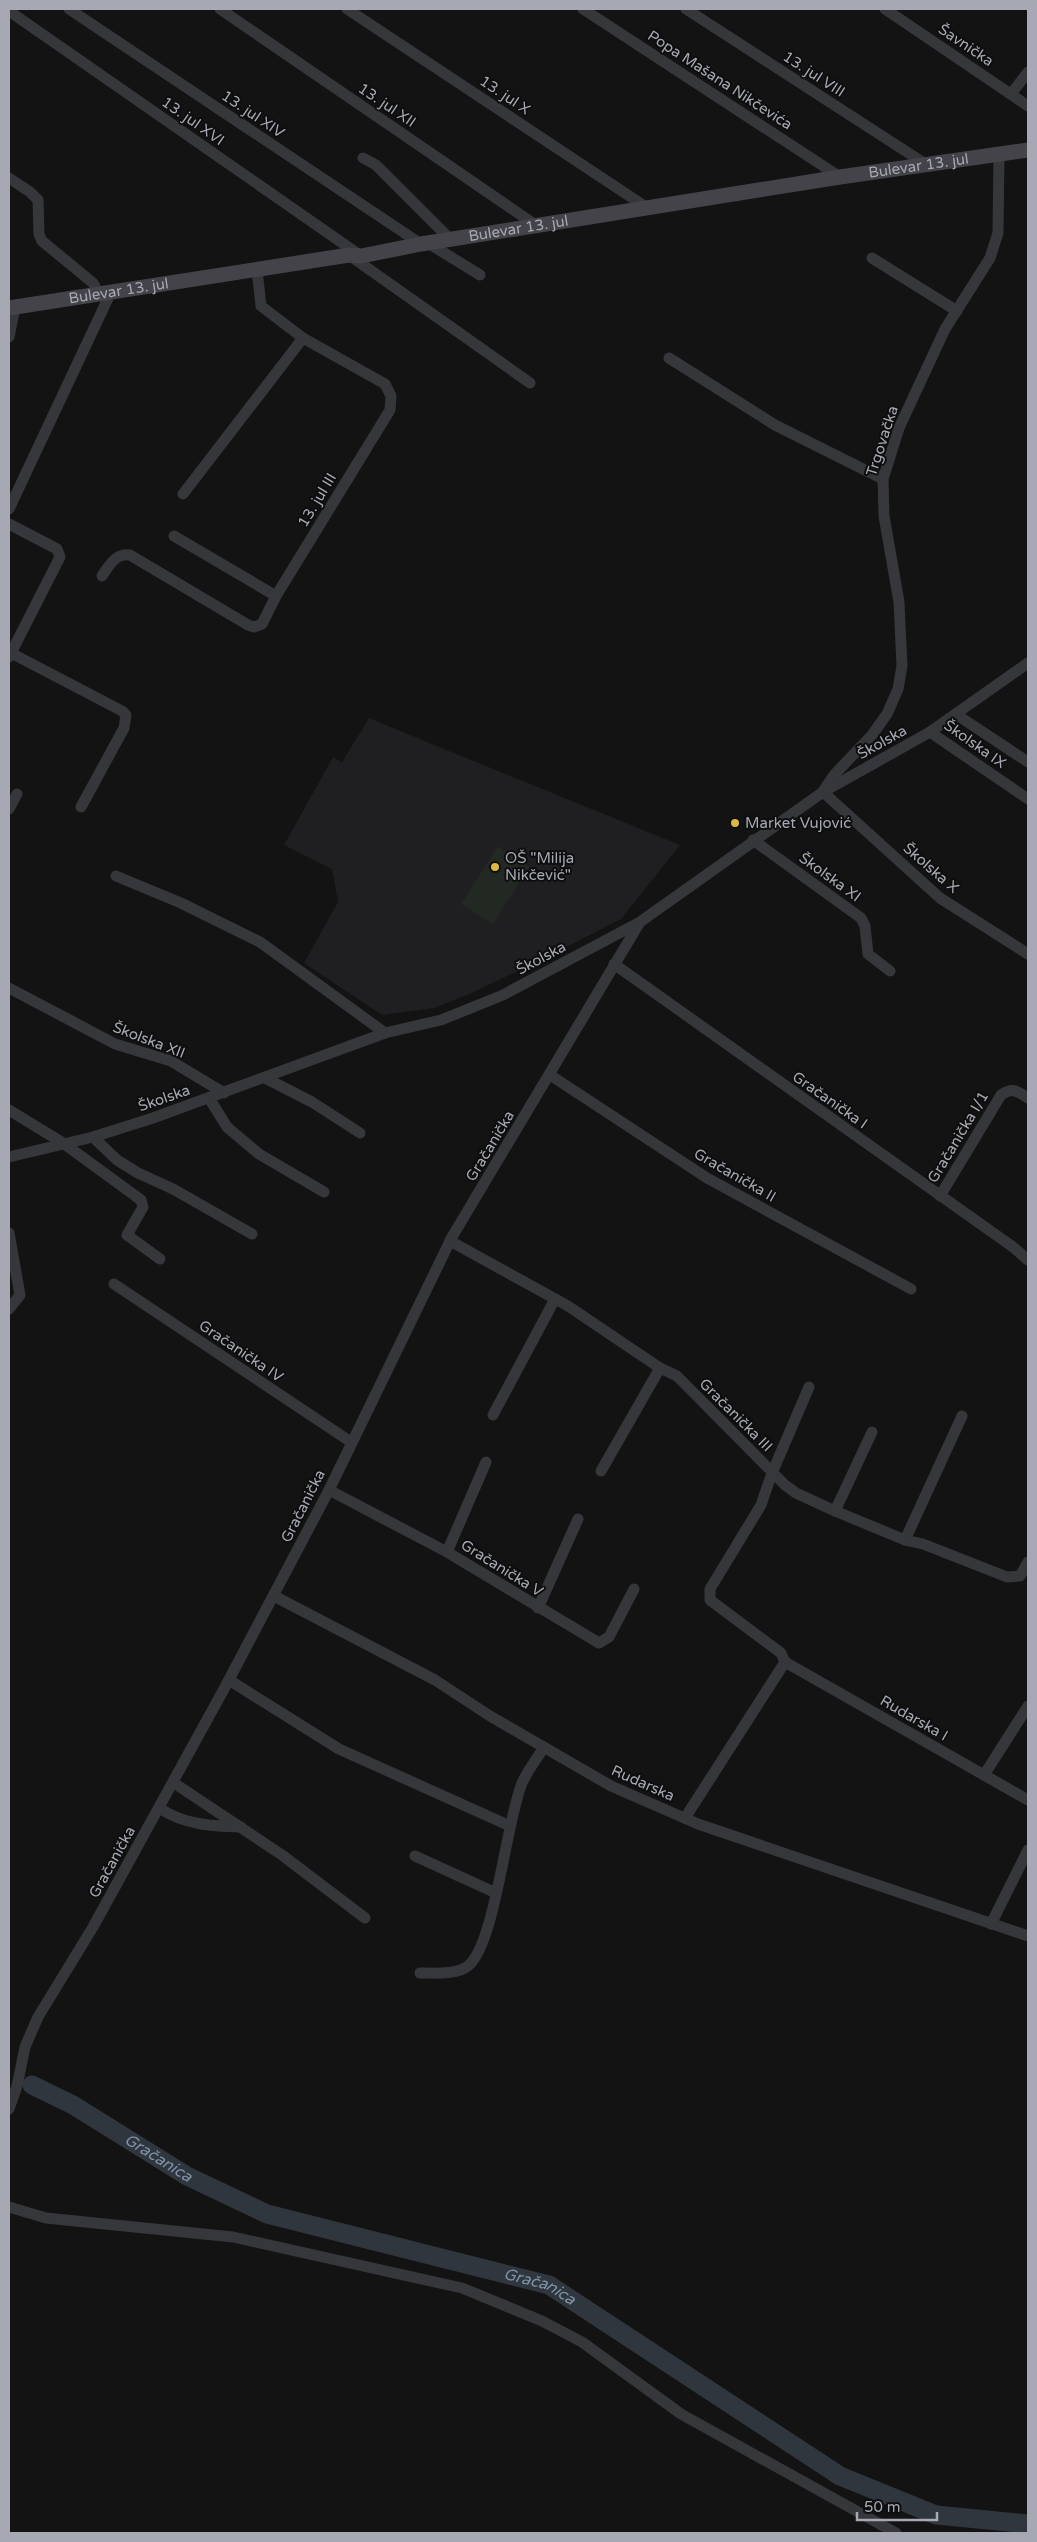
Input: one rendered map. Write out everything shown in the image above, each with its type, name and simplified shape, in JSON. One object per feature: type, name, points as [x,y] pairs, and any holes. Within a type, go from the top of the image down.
[{"type":"street","name":"13. jul XIV","points":[[69,9],[424,243],[480,275]]},
{"type":"street","name":"13. jul XII","points":[[220,9],[538,226]]},
{"type":"street","name":"13. jul X","points":[[347,9],[646,207]]},
{"type":"street","name":"Popa Mašana Nikčevića","points":[[583,9],[840,177]]},
{"type":"street","name":"13. jul VIII","points":[[686,9],[927,165]]},
{"type":"street","name":"Šavnička","points":[[885,9],[1028,106]]},
{"type":"street","name":"13. jul XVI","points":[[9,11],[355,255],[530,383]]},
{"type":"street","points":[[1011,94],[1028,72]]},
{"type":"street","name":"Bulevar 13. jul","points":[[12,307],[355,255],[840,177],[1028,150]]},
{"type":"street","name":"Trgovačka","points":[[823,792],[834,775],[888,714],[898,688],[902,666],[899,602],[884,516],[883,479],[899,428],[945,329],[990,258],[995,245],[998,233],[999,154]]},
{"type":"street","points":[[363,158],[376,165],[450,240]]},
{"type":"street","points":[[9,178],[30,192],[38,200],[39,234],[42,241],[105,293],[9,509]]},
{"type":"street","points":[[872,258],[956,310]]},
{"type":"street","name":"13. jul III","points":[[102,576],[114,559],[124,554],[130,555],[254,627],[262,624],[276,596],[390,410],[391,396],[385,384],[303,338],[261,306],[257,270]]},
{"type":"street","points":[[9,337],[12,307]]},
{"type":"street","points":[[183,494],[303,338]]},
{"type":"street","points":[[669,358],[775,425],[883,479]]},
{"type":"street","points":[[9,524],[57,549],[60,557],[10,655],[122,711],[126,715],[124,728],[81,807]]},
{"type":"street","points":[[174,536],[276,596]]},
{"type":"street","name":"Školska","points":[[9,1157],[93,1136],[209,1098],[385,1033],[441,1020],[503,995],[640,922],[823,792],[930,732],[957,715],[1028,663]]},
{"type":"street","points":[[957,715],[1028,762]]},
{"type":"street","name":"Školska IX","points":[[930,732],[1028,799]]},
{"type":"street","name":"Školska X","points":[[823,792],[940,898],[1028,954]]},
{"type":"street","points":[[9,809],[17,794]]},
{"type":"street","name":"Školska XI","points":[[753,840],[861,918],[865,926],[868,954],[890,971]]},
{"type":"street","points":[[116,876],[181,903],[260,942],[385,1033]]},
{"type":"street","name":"Gračanička","points":[[9,2109],[17,2086],[25,2047],[38,2017],[174,1783],[274,1596],[329,1490],[450,1241],[640,922]]},
{"type":"street","name":"Gračanička I","points":[[614,964],[1028,1260]]},
{"type":"street","name":"Školska XII","points":[[9,988],[115,1044],[171,1061],[224,1093]]},
{"type":"street","name":"Gračanička II","points":[[550,1075],[707,1178],[911,1289]]},
{"type":"street","points":[[265,1078],[312,1102],[360,1133]]},
{"type":"street","name":"Gračanička I/1","points":[[940,1196],[1001,1096],[1009,1090],[1017,1090],[1028,1098]]},
{"type":"street","points":[[209,1098],[227,1127],[258,1154],[324,1192]]},
{"type":"street","points":[[9,1110],[63,1143],[144,1202],[127,1235],[160,1259]]},
{"type":"street","points":[[93,1136],[117,1160],[138,1173],[173,1189],[252,1234]]},
{"type":"street","points":[[9,1233],[20,1295],[9,1309]]},
{"type":"street","name":"Gračanička III","points":[[450,1241],[555,1299],[660,1368],[677,1376],[772,1473],[796,1493],[905,1540],[923,1544],[1014,1578],[1020,1576],[1028,1562]]},
{"type":"street","name":"Gračanička IV","points":[[114,1284],[351,1442]]},
{"type":"street","points":[[493,1416],[555,1299]]},
{"type":"street","points":[[601,1471],[660,1368]]},
{"type":"street","points":[[772,1473],[809,1387]]},
{"type":"street","points":[[905,1540],[962,1416]]},
{"type":"street","points":[[834,1511],[872,1432]]},
{"type":"street","points":[[447,1552],[486,1462]]},
{"type":"street","name":"Rudarska I","points":[[772,1473],[761,1506],[710,1589],[710,1600],[781,1653],[785,1662],[1028,1800]]},
{"type":"street","name":"Gračanička V","points":[[329,1490],[447,1552],[594,1641],[603,1643],[609,1637],[634,1589]]},
{"type":"street","points":[[538,1608],[578,1519]]},
{"type":"street","name":"Rudarska","points":[[274,1596],[435,1680],[612,1786],[685,1818],[1028,1936]]},
{"type":"street","points":[[685,1818],[785,1662]]},
{"type":"street","points":[[229,1680],[339,1749],[510,1826]]},
{"type":"street","points":[[984,1776],[1028,1706]]},
{"type":"street","points":[[420,1974],[467,1967],[476,1958],[496,1893],[510,1826],[522,1782],[544,1747]]},
{"type":"street","points":[[174,1783],[282,1855],[366,1918]]},
{"type":"street","points":[[159,1808],[172,1817],[189,1823],[241,1827]]},
{"type":"street","points":[[991,1924],[1028,1850]]},
{"type":"street","points":[[415,1856],[496,1893]]},
{"type":"street","points":[[9,2207],[46,2218],[233,2238],[462,2288],[542,2321],[582,2342],[681,2414],[896,2533]]},
{"type":"shaded area","name":"OŠ \"Milija Nikčević\"","points":[[369,718],[680,845],[621,919],[467,995],[434,1008],[382,1015],[304,963],[338,902],[332,869],[284,845],[333,757],[342,762]]},
{"type":"shaded area","points":[[498,846],[529,867],[493,924],[461,904]]},
{"type":"waterway","name":"Gračanica","points":[[32,2085],[73,2105],[187,2176],[267,2214],[549,2285],[840,2476],[936,2515],[1028,2524]]},
{"type":"place","name":"Market Vujović","points":[[735,823]]},
{"type":"place","name":"OŠ \"Milija Nikčević\"","points":[[495,867]]}]
